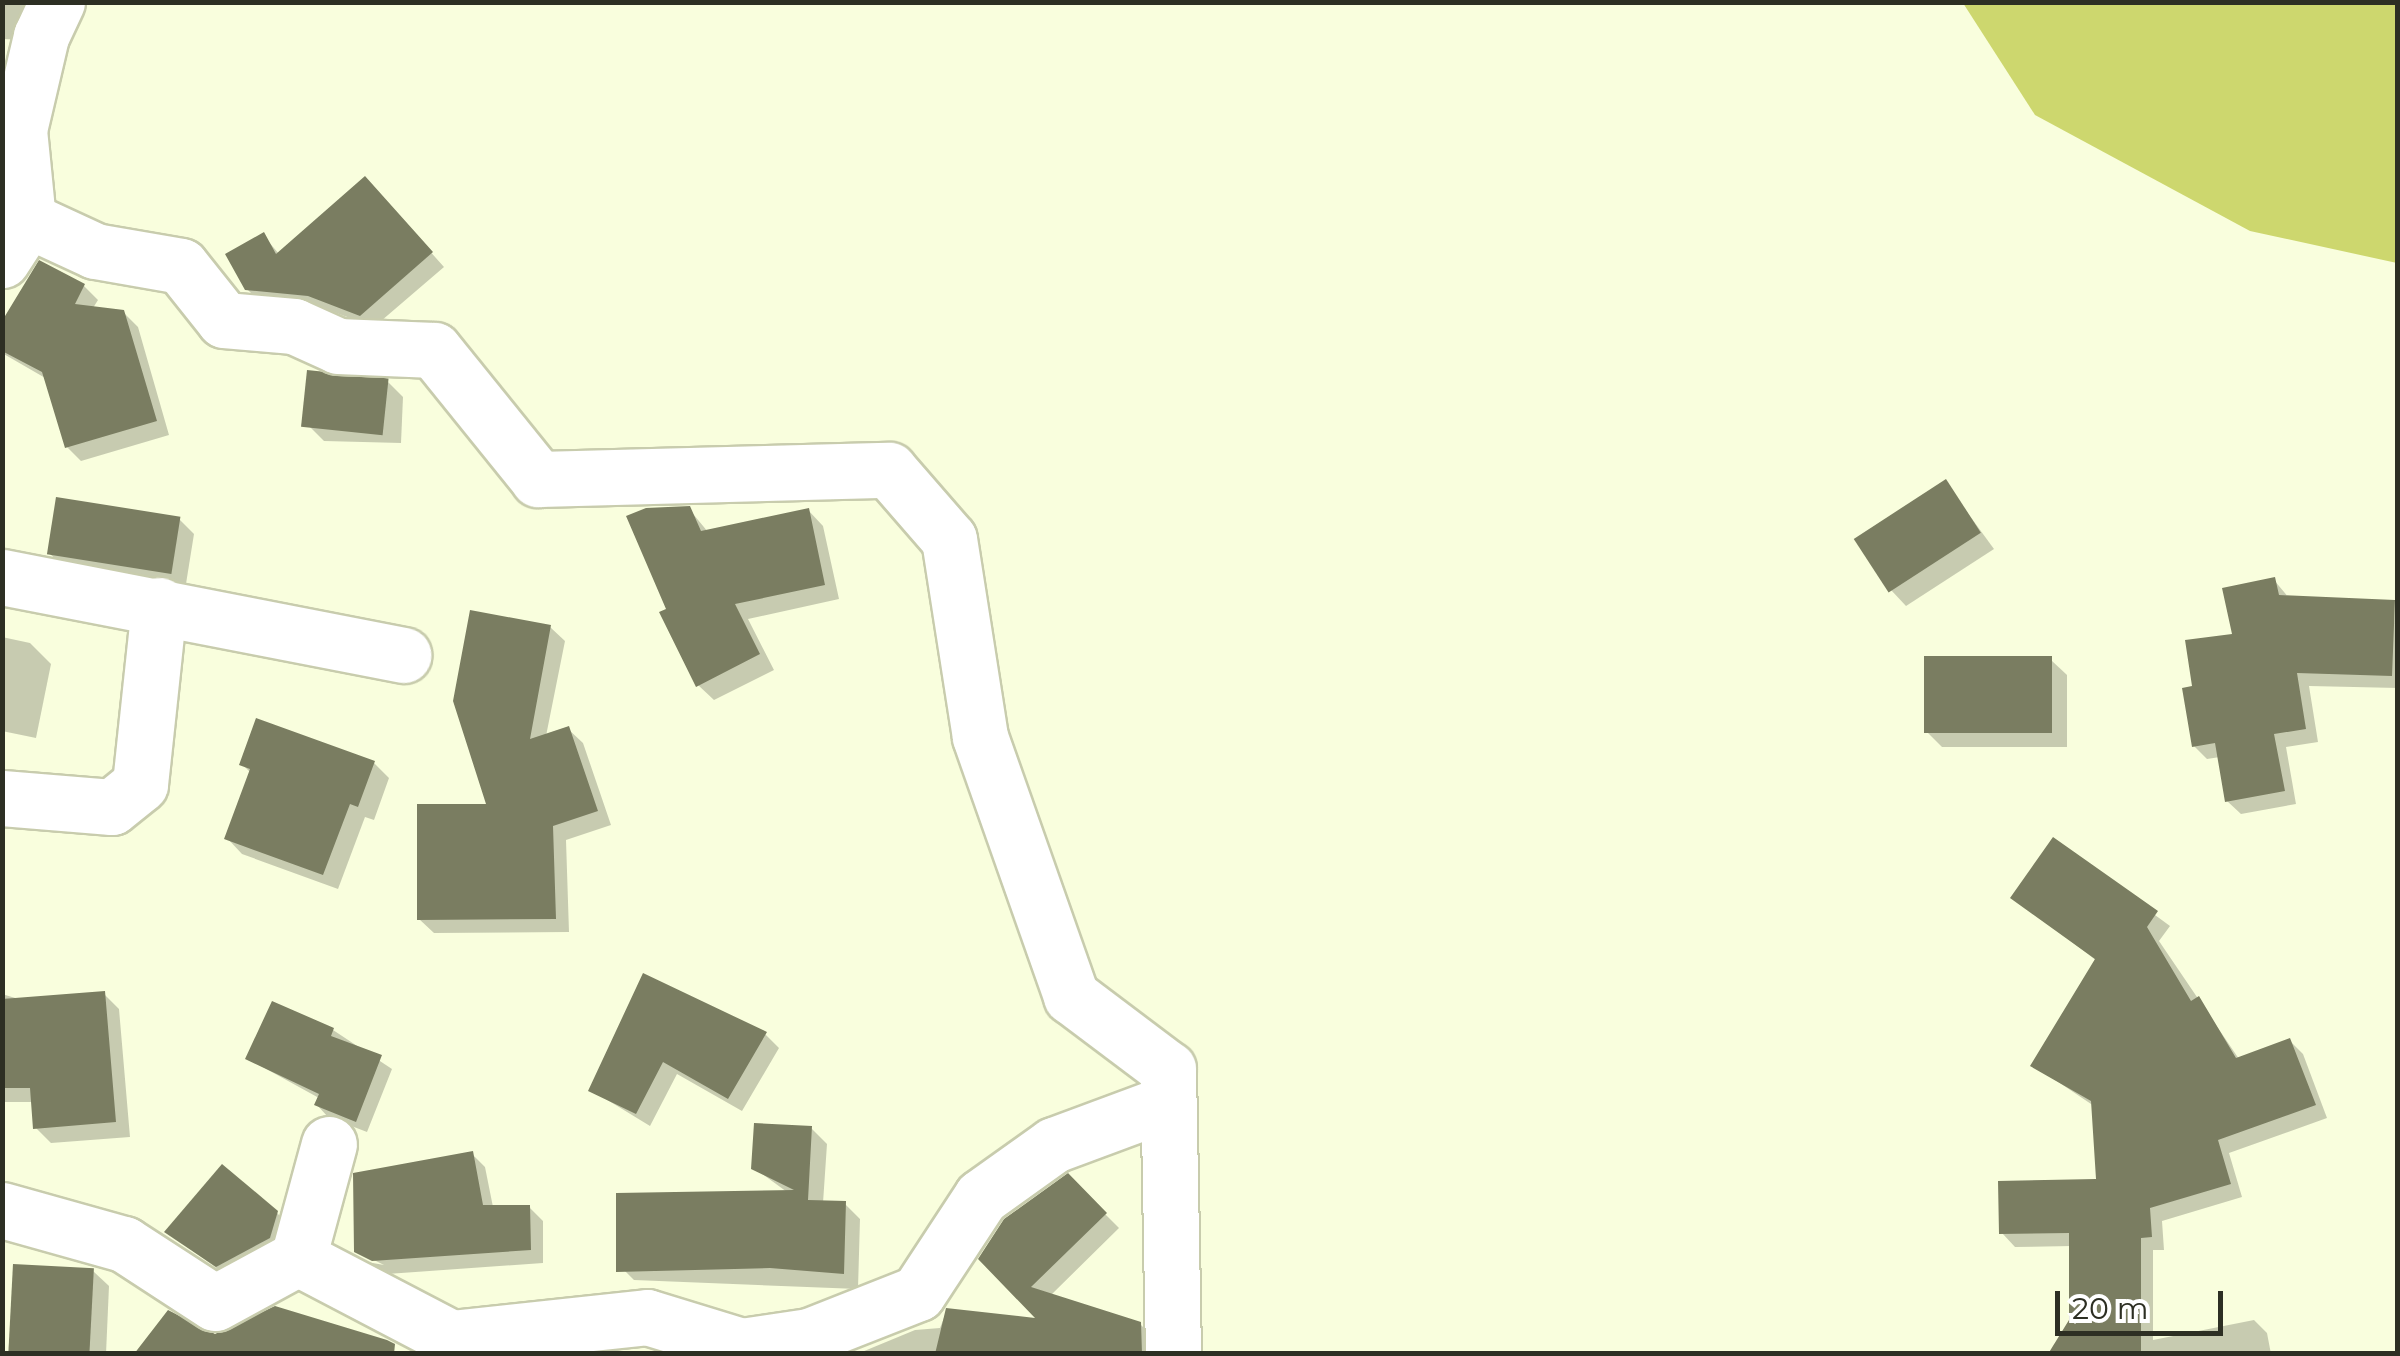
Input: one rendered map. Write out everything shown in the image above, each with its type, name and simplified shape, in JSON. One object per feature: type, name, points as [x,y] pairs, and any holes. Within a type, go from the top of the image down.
[{"type":"street","points":[[57,2],[41,36],[19,130],[15,240],[181,266],[224,320],[294,326],[338,346],[434,350],[538,479],[888,470],[949,539],[980,737],[1071,996],[1168,1069],[1174,1354]]},
{"type":"street","points":[[2,577],[403,655]]},
{"type":"street","points":[[2,798],[112,808],[140,784],[158,605]]},
{"type":"street","points":[[298,1258],[451,1338],[647,1317],[742,1346],[809,1336],[918,1293],[980,1197],[1054,1146],[1167,1103]]},
{"type":"street","points":[[2,1210],[124,1244],[215,1303],[298,1258],[328,1144]]},
{"type":"shaded area","points":[[1963,3],[2397,3],[2397,263],[2250,231],[2035,115]]},
{"type":"building","points":[[365,176],[433,252],[360,316],[308,296],[245,290],[225,254],[264,232],[276,254]]},
{"type":"building","points":[[39,260],[85,284],[75,304],[124,310],[157,421],[65,448],[42,372],[2,351],[2,321]]},
{"type":"building","points":[[307,370],[389,379],[383,435],[301,427]]},
{"type":"building","points":[[1946,479],[1981,533],[1889,593],[1854,539]]},
{"type":"building","points":[[56,497],[180,517],[171,574],[47,554]]},
{"type":"building","points":[[690,506],[701,531],[809,508],[825,585],[735,604],[760,654],[696,687],[659,612],[666,609],[626,516],[646,508]]},
{"type":"building","points":[[2275,577],[2279,595],[2395,600],[2392,676],[2297,673],[2306,729],[2274,734],[2285,791],[2225,802],[2215,743],[2192,747],[2182,688],[2192,686],[2185,640],[2232,634],[2222,588]]},
{"type":"building","points":[[470,610],[551,625],[530,739],[569,726],[598,811],[553,826],[556,919],[417,920],[417,804],[486,804],[453,701]]},
{"type":"building","points":[[1924,656],[2052,656],[2052,733],[1924,733]]},
{"type":"building","points":[[256,718],[375,761],[358,807],[350,804],[323,875],[224,839],[250,769],[239,765]]},
{"type":"building","points":[[2053,837],[2158,911],[2147,927],[2191,1001],[2199,996],[2236,1058],[2290,1038],[2316,1105],[2218,1140],[2231,1184],[2150,1208],[2152,1237],[2141,1238],[2141,1354],[2048,1354],[2069,1320],[2069,1233],[1999,1234],[1998,1181],[2096,1179],[2091,1101],[2030,1066],[2095,959],[2010,898]]},
{"type":"building","points":[[643,973],[767,1032],[728,1099],[663,1062],[636,1114],[588,1091]]},
{"type":"building","points":[[105,991],[116,1122],[33,1129],[30,1088],[2,1088],[2,999]]},
{"type":"building","points":[[272,1001],[334,1028],[331,1036],[382,1055],[356,1122],[314,1105],[319,1094],[245,1059]]},
{"type":"building","points":[[754,1123],[812,1126],[808,1200],[846,1201],[844,1274],[770,1268],[616,1272],[616,1193],[794,1190],[751,1169]]},
{"type":"building","points":[[473,1151],[483,1205],[530,1205],[531,1250],[372,1261],[354,1252],[353,1173]]},
{"type":"building","points":[[222,1164],[278,1211],[270,1238],[216,1267],[164,1232]]},
{"type":"building","points":[[1068,1173],[1107,1213],[1031,1287],[1141,1322],[1142,1354],[935,1354],[946,1308],[1035,1318],[978,1259],[1004,1219]]},
{"type":"building","points":[[13,1264],[94,1268],[89,1354],[8,1354]]},
{"type":"building","points":[[275,1306],[387,1340],[395,1344],[394,1354],[134,1354],[168,1310],[215,1334]]}]
